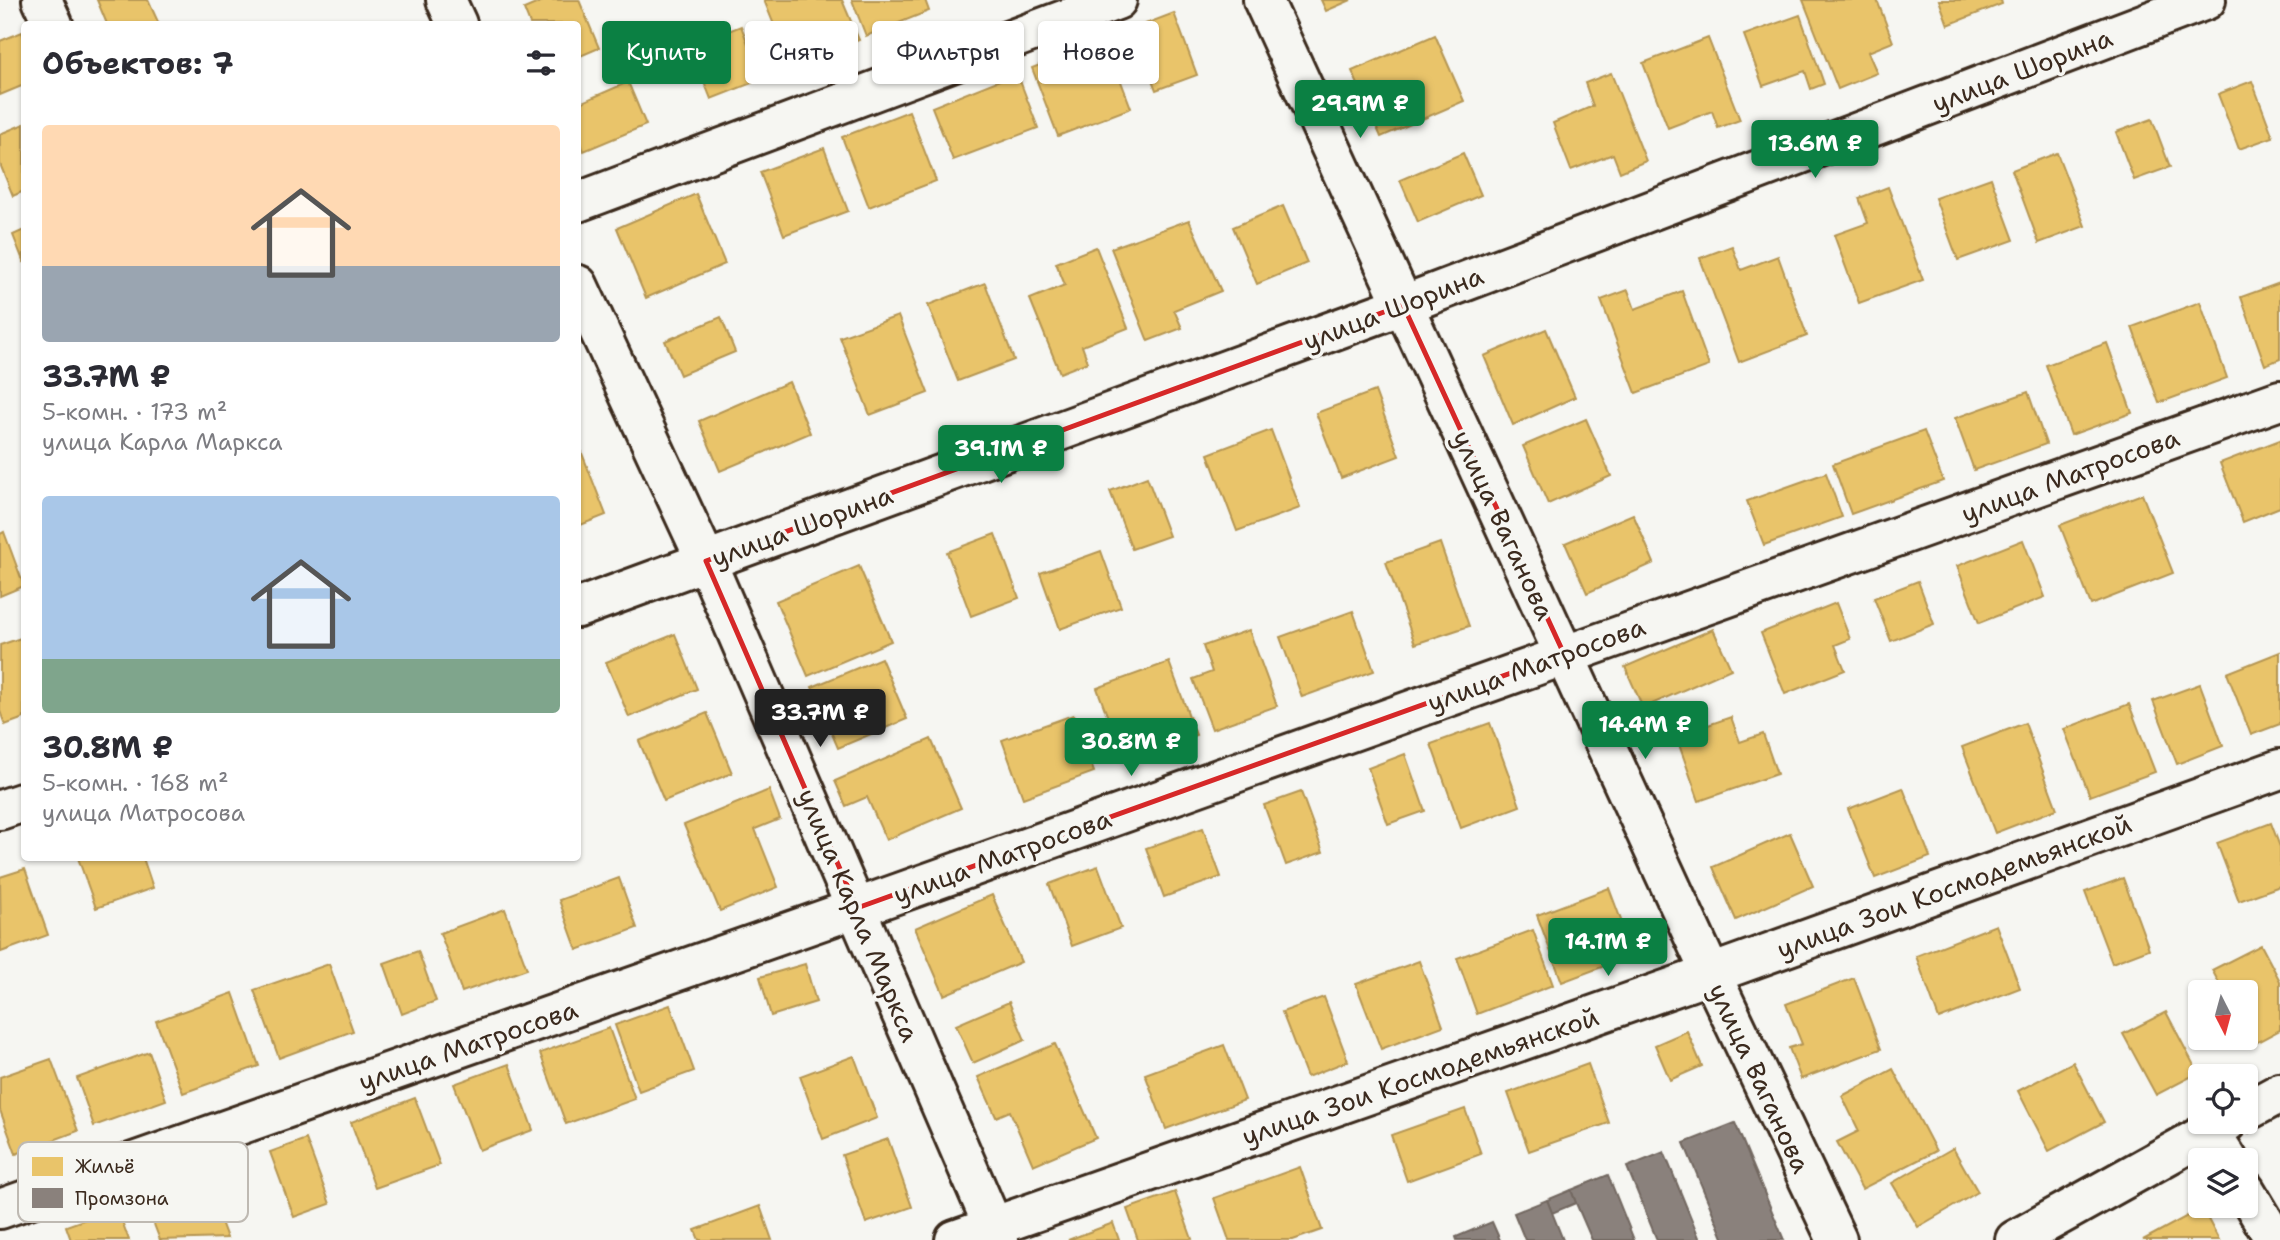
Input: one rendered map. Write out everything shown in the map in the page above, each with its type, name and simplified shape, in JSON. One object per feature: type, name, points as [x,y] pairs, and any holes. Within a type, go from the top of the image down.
[{"type":"street","points":[[42,0],[51,21]]},
{"type":"street","points":[[446,0],[456,21]]},
{"type":"street","points":[[581,201],[1117,0]]},
{"type":"street","name":"улица Ваганова","points":[[1263,0],[1711,974],[1838,1240]]},
{"type":"street","name":"улица Шорина","points":[[581,607],[1403,305],[2206,0]]},
{"type":"street","name":"улица Карла Маркса","points":[[581,291],[706,561],[996,1233]]},
{"type":"street","name":"улица Матросова","points":[[191,1142],[857,908],[2280,400]]},
{"type":"street","name":"улица Зои Космодемьянской","points":[[955,1240],[996,1233],[2280,769]]},
{"type":"street","points":[[0,810],[21,803]]},
{"type":"street","points":[[2258,1105],[2280,1093]]},
{"type":"street","points":[[2015,1240],[2222,1138]]},
{"type":"street","name":"улица Матросова","points":[[0,1209],[18,1203]]},
{"type":"street","points":[[2258,1212],[2275,1240]]},
{"type":"highlighted area","points":[[1403,305],[1564,654],[857,908],[706,561]]},
{"type":"building: Жильё","points":[[97,0],[148,0],[158,21],[106,21]]},
{"type":"building: Жильё","points":[[545,0],[579,0],[599,48],[581,56],[581,21],[529,21],[524,9]]},
{"type":"building: Жильё","points":[[764,0],[842,0],[851,21],[772,21]]},
{"type":"building: Жильё","points":[[852,0],[925,0],[929,11],[904,21],[872,21],[872,34],[866,36]]},
{"type":"building: Жильё","points":[[1321,0],[1351,0],[1326,11]]},
{"type":"building: Жильё","points":[[1803,0],[1877,0],[1893,42],[1868,52],[1877,73],[1838,89]]},
{"type":"building: Жильё","points":[[1939,0],[2001,0],[2002,4],[1948,25]]},
{"type":"building: Жильё","points":[[1174,13],[1197,75],[1156,90],[1154,84],[1159,84],[1159,21],[1153,21]]},
{"type":"building: Жильё","points":[[1800,15],[1824,84],[1811,89],[1805,71],[1763,86],[1744,35]]},
{"type":"building: Жильё","points":[[741,26],[745,36],[745,84],[749,84],[711,99],[705,84],[731,84],[731,30]]},
{"type":"building: Жильё","points":[[21,32],[21,86],[0,95],[0,41]]},
{"type":"building: Жильё","points":[[1435,35],[1464,101],[1381,137],[1352,71]]},
{"type":"building: Жильё","points":[[1708,38],[1740,120],[1718,128],[1712,111],[1668,128],[1643,63]]},
{"type":"building: Жильё","points":[[1038,66],[1038,84],[1032,68]]},
{"type":"building: Жильё","points":[[1611,73],[1646,161],[1620,172],[1613,154],[1571,170],[1553,123],[1593,106],[1585,83]]},
{"type":"building: Жильё","points":[[2252,81],[2273,137],[2239,149],[2218,94]]},
{"type":"building: Жильё","points":[[629,84],[646,125],[584,151],[581,143],[581,103]]},
{"type":"building: Жильё","points":[[990,84],[1021,84],[1038,128],[953,160],[932,107]]},
{"type":"building: Жильё","points":[[1038,84],[1122,84],[1131,108],[1058,136]]},
{"type":"building: Жильё","points":[[909,111],[936,181],[869,207],[842,137]]},
{"type":"building: Жильё","points":[[2152,119],[2170,167],[2134,180],[2116,132]]},
{"type":"building: Жильё","points":[[21,125],[21,192],[13,196],[0,164],[0,134]]},
{"type":"building: Жильё","points":[[824,148],[848,211],[784,235],[760,172]]},
{"type":"building: Жильё","points":[[1463,153],[1481,195],[1418,222],[1400,180]]},
{"type":"building: Жильё","points":[[2057,153],[2085,226],[2039,243],[2012,170]]},
{"type":"building: Жильё","points":[[1991,178],[2014,240],[1958,260],[1935,198]]},
{"type":"building: Жильё","points":[[1888,187],[1923,280],[1859,303],[1834,235],[1868,223],[1859,198]]},
{"type":"building: Жильё","points":[[696,194],[725,264],[646,298],[617,228]]},
{"type":"building: Жильё","points":[[1283,206],[1307,263],[1257,284],[1233,227]]},
{"type":"building: Жильё","points":[[1189,220],[1221,291],[1174,310],[1182,328],[1148,341],[1111,248]]},
{"type":"building: Жильё","points":[[21,231],[21,255],[13,235]]},
{"type":"building: Жильё","points":[[1732,246],[1741,270],[1778,256],[1807,336],[1739,362],[1700,258]]},
{"type":"building: Жильё","points":[[1096,247],[1128,328],[1082,346],[1088,362],[1060,373],[1030,299],[1065,285],[1056,263]]},
{"type":"building: Жильё","points":[[985,283],[1014,360],[958,381],[928,305]]},
{"type":"building: Жильё","points":[[2280,283],[2280,359],[2265,365],[2241,297]]},
{"type":"building: Жильё","points":[[1628,290],[1635,309],[1682,291],[1709,366],[1636,393],[1601,300]]},
{"type":"building: Жильё","points":[[2200,302],[2227,378],[2159,403],[2132,327]]},
{"type":"building: Жильё","points":[[898,316],[928,393],[870,415],[840,337]]},
{"type":"building: Жильё","points":[[721,317],[735,352],[680,375],[665,341]]},
{"type":"building: Жильё","points":[[1546,329],[1575,397],[1513,425],[1484,356]]},
{"type":"building: Жильё","points":[[2107,343],[2132,413],[2071,435],[2046,365]]},
{"type":"building: Жильё","points":[[789,382],[810,433],[720,471],[699,421]]},
{"type":"building: Жильё","points":[[1375,391],[1399,456],[1341,478],[1316,413]]},
{"type":"building: Жильё","points":[[2028,392],[2046,444],[1974,470],[1955,418]]},
{"type":"building: Жильё","points":[[1586,419],[1611,476],[1548,504],[1523,446]]},
{"type":"building: Жильё","points":[[1271,430],[1300,508],[1237,531],[1208,454]]},
{"type":"building: Жильё","points":[[1924,431],[1943,481],[1851,514],[1833,464]]},
{"type":"building: Жильё","points":[[2280,440],[2280,507],[2243,522],[2220,463]]},
{"type":"building: Жильё","points":[[581,451],[606,515],[581,525]]},
{"type":"building: Жильё","points":[[1826,473],[1842,517],[1764,545],[1747,501]]},
{"type":"building: Жильё","points":[[1147,477],[1169,536],[1132,549],[1110,491]]},
{"type":"building: Жильё","points":[[2142,494],[2173,573],[2091,605],[2060,525]]},
{"type":"building: Жильё","points":[[1633,514],[1654,563],[1587,593],[1565,543]]},
{"type":"building: Жильё","points":[[4,532],[21,578],[21,587],[0,596],[0,534]]},
{"type":"building: Жильё","points":[[995,534],[1019,598],[971,616],[947,552]]},
{"type":"building: Жильё","points":[[2023,540],[2045,597],[1979,623],[1957,566]]},
{"type":"building: Жильё","points":[[1440,543],[1469,626],[1415,644],[1386,562]]},
{"type":"building: Жильё","points":[[1101,551],[1121,607],[1060,629],[1040,573]]},
{"type":"building: Жильё","points":[[859,566],[891,641],[808,676],[776,601]]},
{"type":"building: Жильё","points":[[1918,581],[1934,624],[1891,641],[1874,598]]},
{"type":"building: Жильё","points":[[1836,603],[1850,639],[1835,645],[1845,670],[1785,694],[1761,633]]},
{"type":"building: Жильё","points":[[1353,611],[1374,671],[1302,697],[1280,637]]},
{"type":"building: Жильё","points":[[1713,629],[1731,669],[1643,708],[1625,667]]},
{"type":"building: Жильё","points":[[1249,630],[1277,706],[1212,729],[1193,679],[1212,672],[1203,646]]},
{"type":"building: Жильё","points":[[675,634],[697,689],[629,717],[606,662]]},
{"type":"building: Жильё","points":[[21,638],[21,719],[5,725],[0,711],[0,645]]},
{"type":"building: Жильё","points":[[2280,652],[2280,724],[2251,735],[2227,673]]},
{"type":"building: Жильё","points":[[881,658],[907,719],[838,748],[812,687]]},
{"type":"building: Жильё","points":[[1169,662],[1196,735],[1124,761],[1097,688]]},
{"type":"building: Жильё","points":[[2200,684],[2223,746],[2177,764],[2153,701]]},
{"type":"building: Жильё","points":[[2129,704],[2155,772],[2090,796],[2064,729]]},
{"type":"building: Жильё","points":[[707,713],[732,773],[664,801],[639,741]]},
{"type":"building: Жильё","points":[[1073,715],[1094,772],[1023,798],[1002,740]]},
{"type":"building: Жильё","points":[[1731,717],[1740,742],[1763,734],[1777,774],[1699,801],[1676,736]]},
{"type":"building: Жильё","points":[[1490,723],[1520,806],[1461,828],[1431,744]]},
{"type":"building: Жильё","points":[[2025,723],[2057,809],[1995,833],[1962,747]]},
{"type":"building: Жильё","points":[[931,739],[961,808],[886,840],[867,797],[846,806],[835,781]]},
{"type":"building: Жильё","points":[[1405,754],[1425,811],[1388,824],[1368,768]]},
{"type":"building: Жильё","points":[[1903,788],[1930,857],[1875,878],[1848,809]]},
{"type":"building: Жильё","points":[[769,790],[780,819],[755,829],[778,887],[720,911],[684,825]]},
{"type":"building: Жильё","points":[[1301,792],[1323,852],[1286,865],[1264,805]]},
{"type":"building: Жильё","points":[[2271,823],[2280,847],[2280,886],[2239,901],[2217,843]]},
{"type":"building: Жильё","points":[[1203,828],[1221,877],[1164,897],[1146,848]]},
{"type":"building: Жильё","points":[[1790,833],[1813,886],[1736,920],[1713,867]]},
{"type":"building: Жильё","points":[[79,861],[144,861],[153,888],[96,908]]},
{"type":"building: Жильё","points":[[1098,866],[1121,928],[1072,946],[1049,884]]},
{"type":"building: Жильё","points":[[25,869],[48,935],[1,952],[0,877]]},
{"type":"building: Жильё","points":[[619,878],[637,928],[577,950],[559,900]]},
{"type":"building: Жильё","points":[[2123,878],[2149,949],[2112,963],[2085,892]]},
{"type":"building: Жильё","points":[[1609,888],[1634,955],[1562,982],[1537,915]]},
{"type":"building: Жильё","points":[[992,895],[1021,962],[944,995],[915,928]]},
{"type":"building: Жильё","points":[[505,909],[527,969],[462,992],[440,933]]},
{"type":"building: Жильё","points":[[1996,925],[2020,988],[1939,1019],[1916,956]]},
{"type":"building: Жильё","points":[[1533,930],[1553,985],[1477,1014],[1457,958]]},
{"type":"building: Жильё","points":[[2261,945],[2280,981],[2280,1030],[2258,1042],[2258,980],[2217,980],[2212,970]]},
{"type":"building: Жильё","points":[[418,951],[436,1001],[402,1014],[384,963]]},
{"type":"building: Жильё","points":[[1419,961],[1443,1026],[1381,1049],[1356,984]]},
{"type":"building: Жильё","points":[[329,964],[353,1031],[279,1058],[254,990]]},
{"type":"building: Жильё","points":[[805,964],[816,1002],[771,1016],[760,977]]},
{"type":"building: Жильё","points":[[1854,978],[1881,1049],[1801,1079],[1789,1048],[1802,1044],[1786,1004]]},
{"type":"building: Жильё","points":[[233,993],[259,1066],[183,1093],[156,1021]]},
{"type":"building: Жильё","points":[[1324,997],[1348,1061],[1307,1077],[1282,1012]]},
{"type":"building: Жильё","points":[[1009,1002],[1025,1040],[973,1063],[956,1025]]},
{"type":"building: Жильё","points":[[670,1005],[694,1071],[639,1091],[615,1025]]},
{"type":"building: Жильё","points":[[2166,1012],[2193,1064],[2188,1064],[2188,1078],[2156,1095],[2123,1034]]},
{"type":"building: Жильё","points":[[609,1028],[635,1099],[566,1124],[540,1053]]},
{"type":"building: Жильё","points":[[1687,1031],[1702,1066],[1670,1080],[1655,1045]]},
{"type":"building: Жильё","points":[[1055,1044],[1096,1138],[1033,1165],[1010,1111],[996,1117],[978,1077]]},
{"type":"building: Жильё","points":[[1224,1045],[1245,1100],[1166,1129],[1145,1074]]},
{"type":"building: Жильё","points":[[149,1052],[166,1100],[94,1126],[77,1078]]},
{"type":"building: Жильё","points":[[854,1056],[877,1118],[823,1139],[800,1076]]},
{"type":"building: Жильё","points":[[51,1059],[78,1131],[48,1142],[18,1142],[16,1154],[0,1110],[0,1077]]},
{"type":"building: Жильё","points":[[2073,1062],[2104,1122],[2049,1151],[2018,1091]]},
{"type":"building: Жильё","points":[[509,1064],[533,1130],[479,1150],[454,1084]]},
{"type":"building: Жильё","points":[[1588,1064],[1609,1123],[1529,1151],[1508,1093]]},
{"type":"building: Жильё","points":[[1893,1069],[1936,1151],[1862,1189],[1837,1142],[1859,1131],[1842,1096]]},
{"type":"building: Жильё","points":[[415,1098],[440,1165],[375,1188],[351,1122]]},
{"type":"building: Жильё","points":[[1465,1109],[1481,1154],[1407,1181],[1391,1135]]},
{"type":"building: Жильё","points":[[306,1139],[330,1204],[294,1217],[270,1152]]},
{"type":"building: Жильё","points":[[888,1139],[912,1207],[866,1223],[842,1155]]},
{"type":"building: Жильё","points":[[1953,1148],[1978,1192],[1918,1227],[1892,1183]]},
{"type":"building: Жильё","points":[[1300,1167],[1322,1230],[1293,1240],[1229,1240],[1214,1198]]},
{"type":"building: Жильё","points":[[1175,1192],[1192,1239],[1138,1240],[1127,1209]]},
{"type":"building: Жильё","points":[[760,1206],[772,1240],[699,1240],[695,1230]]},
{"type":"building: Жильё","points":[[2188,1216],[2188,1218],[2207,1218],[2219,1240],[2143,1240]]},
{"type":"building: Жильё","points":[[77,1222],[122,1222],[129,1240],[71,1240],[66,1226]]},
{"type":"building: Жильё","points":[[153,1222],[221,1222],[227,1238],[160,1240]]},
{"type":"building: Жильё","points":[[1113,1223],[1119,1240],[1068,1240]]},
{"type":"building: Промзона","points":[[1735,1123],[1784,1240],[1724,1240],[1684,1143]]},
{"type":"building: Промзона","points":[[1664,1152],[1700,1240],[1657,1240],[1627,1167]]},
{"type":"building: Промзона","points":[[1608,1175],[1634,1240],[1592,1240],[1576,1203],[1571,1190]]},
{"type":"building: Промзона","points":[[1571,1190],[1576,1203],[1552,1213],[1547,1200]]},
{"type":"building: Промзона","points":[[1547,1200],[1563,1240],[1525,1240],[1514,1213]]},
{"type":"building: Промзона","points":[[1492,1222],[1500,1240],[1457,1240],[1456,1237]]}]
